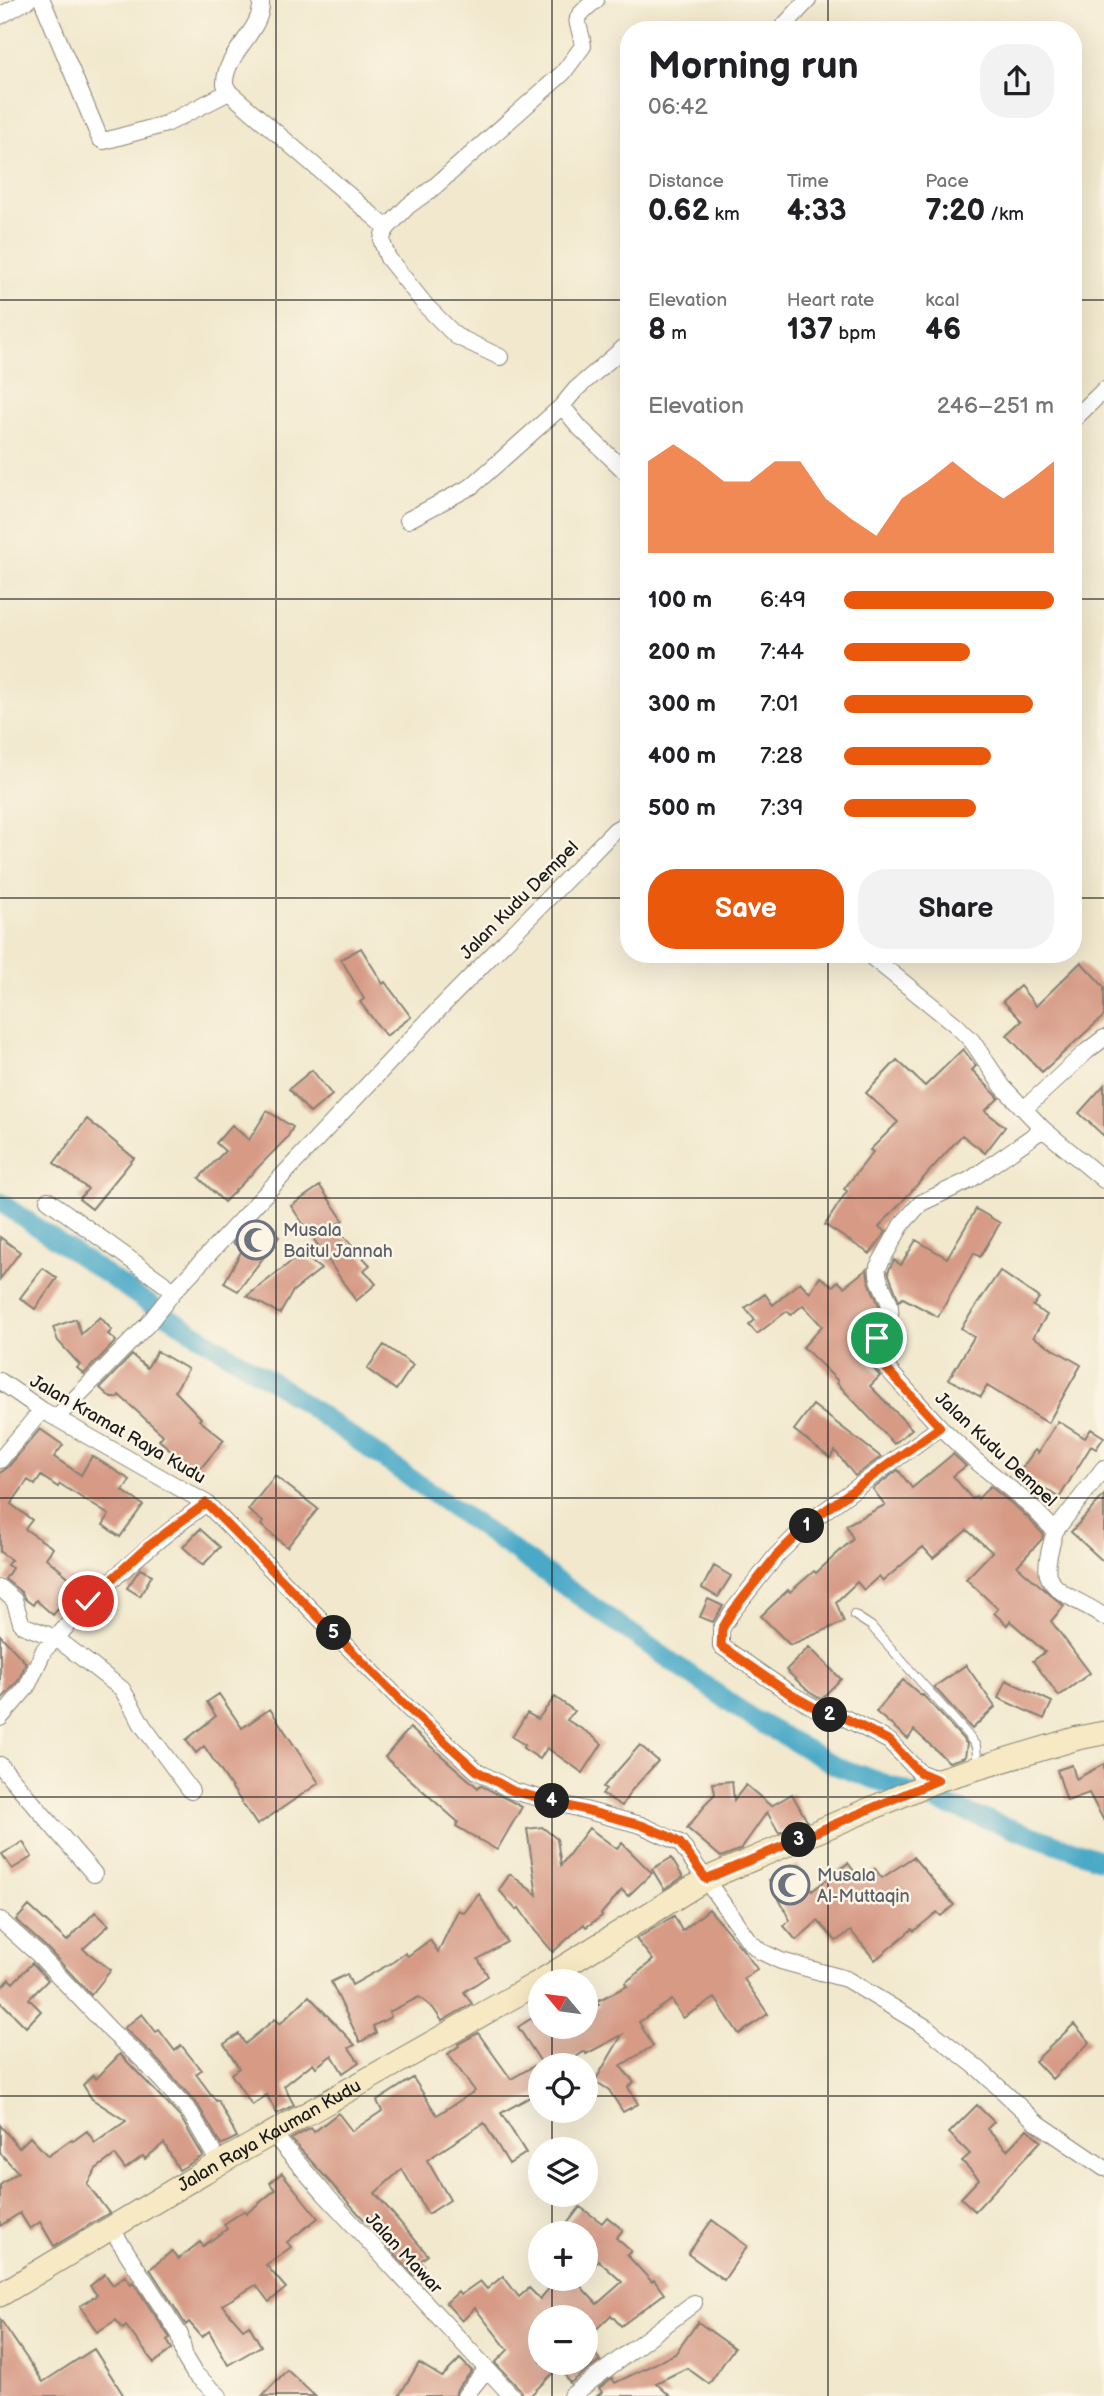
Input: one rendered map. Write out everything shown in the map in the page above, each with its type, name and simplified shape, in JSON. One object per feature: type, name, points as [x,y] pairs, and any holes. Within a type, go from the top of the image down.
[{"type":"street","points":[[0,16],[28,0]]},
{"type":"street","points":[[42,0],[100,139],[104,141],[166,124],[229,92]]},
{"type":"street","points":[[261,0],[260,15],[226,74],[225,84],[229,92],[387,228]]},
{"type":"street","points":[[499,357],[456,336],[426,306],[388,258],[382,242],[387,228],[408,206],[433,188],[563,73],[583,46],[576,24],[580,14],[596,0]]},
{"type":"street","points":[[788,21],[808,0]]},
{"type":"street","points":[[408,520],[472,486],[620,351]]},
{"type":"street","points":[[1082,411],[1104,390]]},
{"type":"street","points":[[562,406],[580,428],[620,466]]},
{"type":"street","name":"Jalan Kudu Dempel","points":[[57,1419],[440,1008],[620,827]]},
{"type":"street","points":[[879,963],[956,1025],[972,1041],[998,1080],[1043,1129],[1104,1180]]},
{"type":"street","points":[[1024,1109],[1104,1038]]},
{"type":"street","name":"Jalan Kudu Dempel","points":[[1043,1129],[970,1180],[920,1203],[902,1224],[878,1267],[877,1275],[891,1313],[877,1338],[875,1355],[940,1427],[976,1461],[1029,1504],[1055,1531],[1048,1574],[1057,1589],[1104,1617]]},
{"type":"street","points":[[48,1200],[170,1296]]},
{"type":"street","name":"Jalan Kramat Raya Kudu","points":[[0,1381],[41,1410],[206,1503],[409,1709],[477,1771],[513,1791],[641,1825],[680,1843],[749,1941],[760,1951],[781,1961],[846,1979],[927,2028],[979,2069],[1035,2121],[1104,2168]]},
{"type":"street","points":[[0,1460],[41,1410]]},
{"type":"street","points":[[940,1427],[812,1520],[776,1556],[732,1612],[722,1629],[721,1646],[790,1694],[826,1714],[845,1718],[890,1741],[919,1772],[938,1780],[1078,1738],[1104,1733]]},
{"type":"street","points":[[1055,1531],[1104,1468]]},
{"type":"street","points":[[0,1718],[27,1688],[44,1650],[88,1601],[148,1546],[206,1503]]},
{"type":"street","points":[[0,1588],[15,1600],[22,1625],[55,1638],[122,1689],[143,1726],[191,1791]]},
{"type":"street","points":[[0,1765],[94,1874]]},
{"type":"street","name":"Jalan Raya Kauman Kudu","points":[[560,1969],[706,1879],[938,1780]]},
{"type":"street","points":[[0,1920],[39,1955],[112,2032],[143,2060],[190,2112],[219,2164]]},
{"type":"street","name":"Jalan Raya Kauman Kudu","points":[[0,2295],[272,2133],[528,1988]]},
{"type":"street","name":"Jalan Mawar","points":[[272,2133],[512,2396]]},
{"type":"street","points":[[111,2228],[180,2335],[185,2358],[194,2373],[219,2396]]},
{"type":"street","points":[[571,2396],[694,2304]]},
{"type":"street","points":[[465,2396],[486,2370]]},
{"type":"lane","points":[[854,1615],[872,1626],[967,1734],[976,1746],[978,1769]]},
{"type":"building","points":[[361,948],[383,984],[385,982],[411,1017],[386,1036],[360,1002],[364,999],[341,959]]},
{"type":"building","points":[[1080,963],[1104,987],[1104,1016],[1042,1072],[1007,1035],[1022,1021],[1003,1001],[1020,986],[1036,1006]]},
{"type":"building","points":[[963,1049],[976,1066],[972,1070],[999,1098],[985,1111],[1005,1127],[985,1153],[962,1135],[879,1227],[886,1232],[870,1254],[825,1225],[847,1191],[844,1189],[873,1152],[870,1150],[898,1122],[866,1093],[897,1060],[925,1086]]},
{"type":"building","points":[[312,1070],[332,1095],[310,1113],[289,1089]]},
{"type":"building","points":[[1104,1085],[1104,1136],[1079,1113]]},
{"type":"building","points":[[267,1111],[293,1127],[287,1138],[224,1202],[199,1178],[225,1151],[216,1143],[232,1125],[249,1140]]},
{"type":"building","points":[[87,1119],[134,1158],[92,1209],[79,1199],[88,1189],[54,1163]]},
{"type":"building","points":[[320,1186],[343,1220],[334,1226],[370,1265],[364,1270],[376,1284],[356,1301],[291,1206]]},
{"type":"building","points":[[976,1209],[1000,1223],[980,1257],[974,1253],[938,1317],[903,1298],[899,1301],[888,1272],[894,1260],[901,1265],[916,1240],[947,1258]]},
{"type":"building","name":"Musala Baitul Jannah","points":[[256,1219],[279,1237],[238,1291],[224,1283],[242,1250],[233,1243]]},
{"type":"building","points":[[0,1237],[20,1252],[0,1279]]},
{"type":"building","points":[[301,1254],[321,1269],[293,1291],[280,1314],[247,1296]]},
{"type":"building","points":[[43,1268],[57,1278],[35,1309],[20,1298]]},
{"type":"building","points":[[867,1269],[880,1313],[856,1333],[865,1345],[863,1349],[867,1361],[880,1376],[870,1386],[912,1429],[894,1444],[838,1381],[803,1347],[822,1326],[803,1305],[791,1315],[787,1311],[757,1334],[749,1325],[755,1320],[745,1308],[765,1294],[773,1305],[800,1282],[810,1293],[820,1277],[833,1286],[838,1281],[844,1287]]},
{"type":"building","points":[[1000,1271],[1039,1298],[1033,1306],[1047,1315],[1033,1337],[1081,1365],[1048,1423],[987,1386],[981,1397],[949,1379],[974,1337],[961,1328]]},
{"type":"building","points":[[100,1317],[112,1330],[108,1334],[116,1341],[84,1374],[77,1368],[80,1365],[58,1341],[53,1327],[76,1319],[81,1334]]},
{"type":"building","points":[[384,1345],[413,1365],[396,1390],[367,1369]]},
{"type":"building","points":[[157,1351],[188,1369],[175,1391],[201,1418],[199,1420],[224,1440],[196,1474],[171,1454],[173,1452],[159,1440],[163,1435],[119,1395],[117,1398],[111,1398],[100,1388],[132,1355],[147,1368]]},
{"type":"building","points":[[813,1405],[881,1457],[855,1476],[835,1451],[830,1458],[794,1430]]},
{"type":"building","points":[[1058,1421],[1085,1438],[1091,1429],[1104,1437],[1096,1449],[1091,1446],[1059,1498],[1020,1471],[1035,1450],[1038,1453]]},
{"type":"building","points":[[40,1429],[63,1445],[54,1457],[81,1475],[92,1456],[130,1480],[123,1491],[143,1505],[120,1537],[103,1525],[109,1515],[60,1484],[58,1487],[41,1476],[35,1485],[28,1480],[11,1504],[32,1520],[25,1529],[53,1548],[46,1558],[78,1585],[53,1615],[36,1600],[33,1605],[25,1599],[21,1592],[5,1579],[12,1568],[7,1565],[11,1560],[0,1552],[0,1473]]},
{"type":"building","points":[[953,1454],[966,1466],[953,1476],[972,1499],[976,1496],[978,1499],[990,1486],[1022,1512],[1043,1534],[1042,1539],[1017,1566],[1064,1606],[1051,1621],[1090,1673],[1059,1696],[1033,1661],[1045,1652],[1010,1621],[1007,1625],[994,1613],[998,1609],[966,1579],[992,1552],[967,1530],[933,1558],[923,1547],[883,1581],[879,1576],[864,1590],[857,1582],[836,1602],[844,1622],[790,1645],[761,1616],[788,1590],[790,1592],[814,1571],[816,1573],[853,1539],[846,1525],[885,1505],[873,1489],[898,1470],[912,1488]]},
{"type":"building","points":[[275,1476],[318,1509],[287,1547],[248,1510]]},
{"type":"building","points":[[1104,1495],[1104,1562],[1071,1532]]},
{"type":"building","points":[[200,1529],[220,1547],[203,1565],[183,1547]]},
{"type":"building","points":[[714,1566],[731,1576],[718,1597],[702,1588]]},
{"type":"building","points":[[140,1569],[152,1575],[140,1596],[127,1588]]},
{"type":"building","points":[[708,1599],[723,1606],[713,1622],[700,1617]]},
{"type":"building","points":[[0,1635],[26,1663],[18,1681],[0,1701]]},
{"type":"building","points":[[809,1647],[841,1679],[821,1699],[809,1692],[786,1670]]},
{"type":"building","points":[[966,1665],[995,1707],[972,1729],[934,1687]]},
{"type":"building","points":[[903,1680],[923,1695],[967,1744],[965,1757],[949,1762],[914,1730],[908,1739],[876,1712]]},
{"type":"building","points":[[1006,1680],[1052,1702],[1044,1719],[998,1698]]},
{"type":"building","points":[[219,1694],[242,1728],[270,1709],[319,1783],[257,1825],[204,1746],[196,1753],[186,1740],[216,1716],[207,1702]]},
{"type":"building","points":[[555,1697],[574,1711],[567,1720],[602,1744],[583,1773],[547,1748],[540,1759],[512,1737],[527,1713],[538,1719]]},
{"type":"building","points":[[410,1728],[478,1788],[480,1785],[522,1807],[497,1850],[456,1826],[458,1822],[385,1757]]},
{"type":"building","points":[[640,1745],[658,1761],[631,1791],[622,1806],[602,1794],[606,1789],[603,1787]]},
{"type":"building","points":[[1104,1764],[1104,1821],[1089,1793],[1067,1801],[1057,1770],[1072,1765],[1076,1779]]},
{"type":"building","points":[[732,1781],[734,1800],[746,1785],[771,1806],[792,1794],[807,1821],[779,1833],[767,1812],[741,1849],[721,1857],[687,1828],[715,1794],[713,1783]]},
{"type":"building","points":[[542,1827],[557,1839],[561,1865],[589,1828],[617,1849],[622,1843],[652,1873],[628,1896],[622,1890],[602,1916],[586,1927],[584,1924],[553,1952],[519,1908],[516,1910],[499,1890],[510,1874],[537,1895],[527,1829]]},
{"type":"building","points":[[23,1842],[32,1857],[12,1869],[2,1854]]},
{"type":"building","points":[[913,1857],[954,1905],[941,1916],[937,1912],[914,1931],[912,1929],[875,1960],[851,1931],[836,1941],[818,1921],[796,1940],[784,1926],[790,1920],[769,1880],[798,1865],[812,1891],[848,1863],[861,1881],[875,1869],[882,1878]]},
{"type":"building","points":[[671,1858],[683,1877],[664,1889],[652,1869]]},
{"type":"building","points":[[479,1894],[507,1942],[478,1959],[488,1976],[464,1992],[472,2004],[442,2021],[433,2008],[419,1997],[389,2012],[391,2017],[373,2026],[376,2033],[360,2042],[331,1982],[347,1974],[352,1985],[405,1953],[408,1956],[430,1940],[438,1952],[458,1910],[464,1913]]},
{"type":"building","points":[[29,1906],[67,1941],[95,1912],[109,1925],[83,1949],[111,1970],[91,1995],[47,1948],[16,1920]]},
{"type":"building","points":[[709,1909],[757,1969],[744,1979],[768,2014],[739,2034],[715,1998],[683,2018],[672,2000],[639,2022],[653,2046],[620,2066],[634,2082],[628,2087],[638,2104],[623,2112],[609,2090],[598,2083],[598,2076],[622,2035],[588,2053],[535,2053],[518,2027],[528,2021],[528,2039],[598,2039],[598,2000],[627,1986],[625,1983],[653,1960],[636,1939],[674,1916],[682,1931]]},
{"type":"building","points":[[32,1963],[48,1980],[29,1999],[41,2011],[26,2027],[0,2001],[0,1989],[9,1979],[13,1983]]},
{"type":"building","points":[[309,1996],[355,2045],[349,2048],[359,2062],[343,2073],[332,2055],[316,2067],[313,2063],[284,2086],[294,2105],[277,2114],[267,2095],[252,2105],[231,2074],[239,2068],[224,2044],[239,2034],[245,2044],[275,2019],[280,2024]]},
{"type":"building","points":[[142,2014],[175,2051],[181,2045],[201,2070],[196,2074],[216,2101],[218,2100],[237,2137],[221,2145],[198,2105],[151,2053],[124,2028]]},
{"type":"building","points":[[1074,2024],[1090,2042],[1052,2079],[1035,2061]]},
{"type":"building","points":[[478,2033],[511,2079],[528,2069],[528,2098],[501,2113],[526,2153],[509,2164],[484,2123],[427,2160],[450,2200],[428,2214],[402,2169],[375,2193],[428,2255],[420,2261],[424,2265],[414,2275],[291,2139],[311,2128],[314,2132],[338,2113],[352,2131],[382,2111],[377,2101],[413,2078],[437,2115],[475,2091],[448,2054],[459,2046],[458,2044]]},
{"type":"building","points":[[120,2054],[181,2118],[203,2156],[179,2170],[164,2143],[145,2159],[143,2156],[125,2169],[115,2155],[96,2169],[87,2184],[109,2213],[54,2246],[40,2222],[30,2229],[20,2213],[0,2226],[0,2185],[18,2172],[0,2153],[0,2125],[19,2148],[30,2137],[48,2156],[87,2131],[95,2143],[126,2121],[92,2099],[83,2085],[93,2075],[96,2079]]},
{"type":"building","points":[[977,2105],[994,2122],[987,2129],[1007,2150],[1027,2129],[1041,2141],[975,2211],[961,2198],[979,2179],[962,2161],[970,2154],[949,2133]]},
{"type":"building","points":[[282,2173],[318,2218],[287,2242],[291,2247],[266,2265],[286,2288],[269,2302],[256,2285],[222,2305],[243,2329],[249,2325],[261,2346],[228,2365],[209,2331],[202,2337],[189,2322],[186,2325],[150,2269],[172,2251],[178,2259],[200,2242],[203,2246],[227,2229],[224,2224],[244,2211],[246,2214],[275,2190],[270,2183]]},
{"type":"building","points":[[580,2207],[602,2223],[607,2217],[623,2230],[616,2238],[631,2251],[627,2255],[652,2282],[654,2280],[664,2294],[621,2326],[611,2315],[598,2327],[598,2305],[528,2305],[528,2375],[551,2375],[530,2396],[522,2396],[520,2389],[495,2363],[508,2350],[475,2308],[462,2321],[446,2303],[458,2292],[460,2295],[480,2281],[487,2289],[503,2276],[519,2297],[528,2289],[540,2299],[547,2291],[585,2291],[597,2304],[622,2282],[598,2260],[598,2221],[569,2221]]},
{"type":"building","points":[[712,2220],[747,2246],[724,2280],[688,2254]]},
{"type":"building","points":[[105,2274],[113,2285],[125,2276],[131,2284],[133,2282],[170,2338],[167,2340],[172,2349],[154,2363],[126,2326],[123,2329],[116,2320],[97,2332],[80,2306],[97,2295],[90,2286]]},
{"type":"building","points":[[0,2319],[43,2382],[94,2349],[124,2396],[0,2396]]},
{"type":"building","points":[[698,2322],[734,2348],[709,2384],[687,2368],[656,2383],[670,2396],[597,2396],[602,2392],[599,2388],[612,2378],[615,2383],[675,2354]]},
{"type":"building","points":[[460,2359],[472,2371],[457,2389],[455,2396],[399,2396],[419,2363],[442,2377]]},
{"type":"building","points":[[287,2370],[315,2396],[262,2396]]},
{"type":"building","points":[[565,2375],[581,2375],[570,2383]]},
{"type":"waterway","points":[[0,1202],[158,1310],[278,1385],[752,1718],[836,1766],[1104,1861]]},
{"type":"place","name":"Musala Baitul Jannah","points":[[256,1240]]},
{"type":"place","name":"Musala Al-Muttaqin","points":[[790,1885]]},
{"type":"route","points":[[88,1601],[148,1546],[206,1503],[409,1709],[477,1771],[513,1791],[641,1825],[668,1836],[680,1843],[706,1879],[938,1780],[919,1772],[890,1741],[845,1718],[826,1714],[790,1694],[721,1646],[722,1629],[732,1612],[776,1556],[812,1520],[940,1427],[875,1355],[877,1338]]}]
